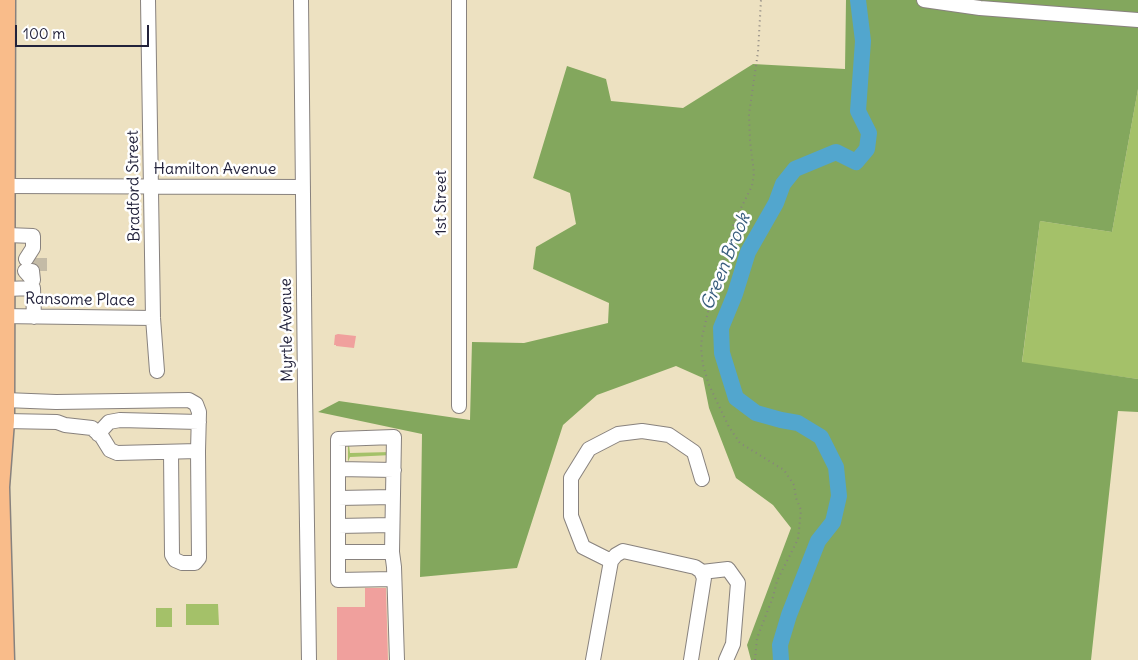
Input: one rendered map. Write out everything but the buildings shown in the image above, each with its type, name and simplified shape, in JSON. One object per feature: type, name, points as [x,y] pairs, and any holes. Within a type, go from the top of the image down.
[{"type":"main road","points":[[4,9],[4,195],[7,235],[6,288],[3,316],[6,422],[1,487],[6,660]]},
{"type":"street","name":"Bradford Street","points":[[148,0],[153,318],[157,372]]},
{"type":"street","name":"Myrtle Avenue","points":[[301,0],[309,660]]},
{"type":"street","name":"1st Street","points":[[459,0],[459,406]]},
{"type":"street","points":[[924,0],[980,8],[1138,20]]},
{"type":"street","name":"Hamilton Avenue","points":[[4,195],[152,186],[303,187]]},
{"type":"street","points":[[7,235],[33,236],[34,317]]},
{"type":"street","points":[[6,288],[33,267]]},
{"type":"street","name":"Ransome Place","points":[[3,316],[153,318]]},
{"type":"street","points":[[5,400],[56,402],[189,400],[196,404],[199,412],[199,558],[194,563],[182,563],[175,560],[172,555],[171,452]]},
{"type":"street","points":[[56,402],[62,414],[67,418],[109,422],[120,420],[198,422]]},
{"type":"street","points":[[6,422],[57,422],[65,425],[92,428],[110,450],[117,453],[198,451]]},
{"type":"street","points":[[98,434],[109,422]]},
{"type":"street","points":[[611,561],[583,547],[571,516],[571,478],[588,450],[618,434],[642,431],[669,435],[694,452],[702,479]]},
{"type":"street","points":[[394,579],[338,580],[338,439],[394,437],[392,552],[394,579],[398,660]]},
{"type":"street","points":[[338,469],[394,470]]},
{"type":"street","points":[[338,498],[393,497]]},
{"type":"street","points":[[338,526],[392,525]]},
{"type":"street","points":[[593,660],[611,561],[623,551],[695,567],[702,572],[704,578],[691,660]]},
{"type":"street","points":[[338,552],[392,552]]},
{"type":"street","points":[[702,572],[728,569],[738,583],[733,644],[726,660]]},
{"type":"path","points":[[755,660],[757,638],[774,597],[777,581],[798,539],[801,510],[796,498],[794,485],[784,470],[740,443],[729,426],[709,385],[703,365],[701,348],[708,312],[734,222],[752,186],[754,174],[749,114],[758,52],[761,0]]},
{"type":"green space","points":[[846,0],[1138,0],[1138,89],[1112,232],[1040,221],[1022,362],[1138,379],[1138,412],[1118,411],[1091,660],[751,660],[747,645],[791,528],[773,505],[736,478],[709,408],[703,378],[676,366],[597,395],[563,425],[517,568],[420,577],[422,434],[318,412],[339,401],[470,420],[472,342],[524,343],[608,323],[609,303],[533,269],[536,247],[576,224],[570,193],[533,178],[567,66],[606,79],[611,101],[683,108],[753,64],[845,69]]},
{"type":"green space","points":[[1138,89],[1138,379],[1022,363],[1040,221],[1112,232]]},
{"type":"green space","points":[[349,445],[350,453],[391,452],[392,455],[350,457],[348,462]]},
{"type":"green space","points":[[186,604],[218,604],[219,625],[186,625]]},
{"type":"green space","points":[[156,608],[172,608],[172,627],[156,627]]},
{"type":"waterway","name":"Green Brook","points":[[781,660],[780,645],[789,615],[818,541],[833,522],[839,496],[836,467],[821,437],[798,423],[756,413],[736,398],[722,353],[721,328],[735,294],[748,252],[776,203],[783,184],[795,169],[836,152],[856,162],[867,149],[869,133],[858,111],[863,41],[858,0]]},
{"type":"tunnel","points":[[40,258],[40,271]]}]
